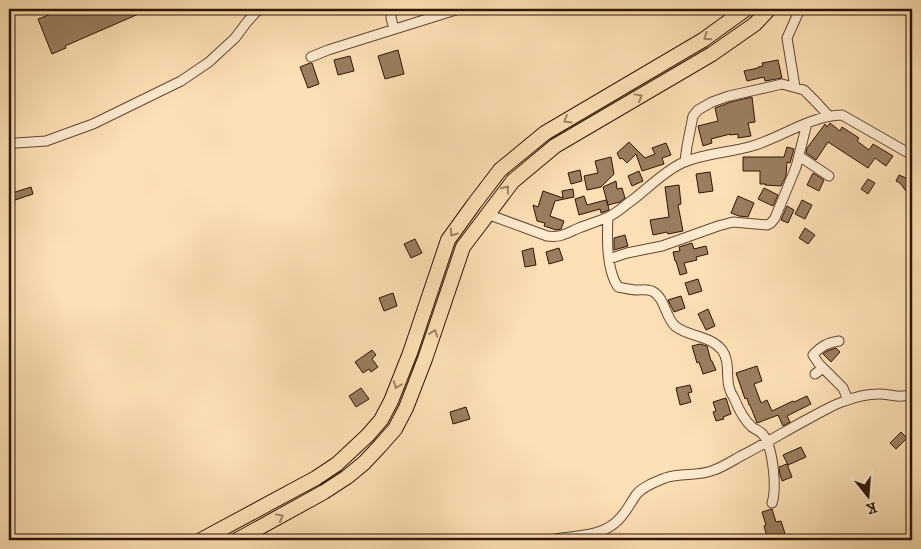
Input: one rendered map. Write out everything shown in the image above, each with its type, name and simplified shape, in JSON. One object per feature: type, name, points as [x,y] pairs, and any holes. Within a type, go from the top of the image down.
[{"type":"highway","points":[[202,540],[338,464],[353,451],[376,425],[391,401],[410,353],[448,240],[500,170],[545,133],[703,40],[746,9]]},
{"type":"highway","points":[[237,540],[348,477],[375,452],[394,429],[406,408],[422,367],[463,247],[512,181],[555,146],[712,54],[755,24],[769,9]]},
{"type":"street","points":[[9,145],[46,141],[93,124],[181,81],[209,62],[235,38],[259,9]]},
{"type":"street","points":[[392,9],[391,18],[394,29]]},
{"type":"street","points":[[311,57],[459,9]]},
{"type":"street","points":[[795,87],[787,38],[800,9]]},
{"type":"street","points":[[686,161],[685,156],[693,116],[698,110],[712,102],[729,96],[782,84],[804,90],[828,115]]},
{"type":"street","points":[[487,214],[557,238],[608,217],[629,204],[657,179],[686,161],[752,146],[828,115],[842,115],[912,155]]},
{"type":"street","points":[[610,259],[627,253],[662,246],[733,222],[767,225],[771,223],[790,183],[799,156],[806,123]]},
{"type":"street","points":[[799,156],[829,176]]},
{"type":"street","points":[[608,217],[607,236],[612,275],[618,287],[654,291],[673,325],[682,331],[714,343],[722,350],[727,360],[729,387],[735,401],[747,422],[765,437],[772,458],[774,496],[772,503]]},
{"type":"street","points":[[839,340],[822,346],[813,355],[819,364],[843,388],[848,400]]},
{"type":"street","points":[[815,374],[823,368]]},
{"type":"street","points":[[550,540],[594,533],[615,524],[624,515],[636,494],[645,487],[676,475],[702,474],[714,470],[844,401],[865,395],[879,394],[903,397],[912,394]]},
{"type":"building","points":[[52,9],[150,9],[65,46],[66,48],[52,54],[38,19],[54,13]]},
{"type":"building","points":[[398,50],[404,74],[385,79],[378,56]]},
{"type":"building","points":[[350,56],[354,71],[338,75],[334,60]]},
{"type":"building","points":[[778,60],[782,78],[765,81],[764,77],[747,81],[744,71],[763,66],[762,63]]},
{"type":"building","points":[[312,63],[319,84],[308,88],[300,67]]},
{"type":"building","points":[[752,97],[755,122],[748,123],[751,136],[738,138],[738,134],[730,134],[711,139],[712,143],[703,146],[698,126],[718,121],[715,108]]},
{"type":"building","points":[[830,123],[840,131],[842,127],[859,138],[857,141],[869,150],[873,144],[893,156],[886,166],[875,158],[868,168],[828,142],[816,160],[806,153],[807,148],[825,124],[827,127]]},
{"type":"building","points":[[629,142],[645,158],[655,154],[652,148],[666,143],[671,155],[662,158],[664,164],[642,171],[636,154],[627,163],[622,158],[620,159],[617,153]]},
{"type":"building","points":[[787,147],[794,149],[790,163],[787,162],[786,176],[781,186],[760,184],[760,171],[743,171],[743,157],[784,157]]},
{"type":"building","points":[[611,157],[614,174],[601,187],[587,190],[584,176],[598,173],[595,161]]},
{"type":"building","points":[[580,170],[582,181],[571,184],[568,173]]},
{"type":"building","points":[[639,171],[643,181],[632,186],[628,176]]},
{"type":"building","points":[[710,172],[713,191],[699,193],[696,174]]},
{"type":"building","points":[[813,173],[824,180],[819,191],[807,185]]},
{"type":"building","points":[[912,173],[912,187],[906,191],[896,181],[899,175],[906,178]]},
{"type":"building","points":[[868,179],[875,183],[868,194],[861,189]]},
{"type":"building","points":[[616,181],[617,189],[622,188],[625,198],[620,202],[608,205],[603,187]]},
{"type":"building","points":[[679,185],[681,204],[678,205],[683,231],[653,235],[650,220],[669,217],[665,187]]},
{"type":"building","points":[[31,187],[33,194],[15,200],[12,193]]},
{"type":"building","points":[[764,188],[778,195],[773,206],[758,199]]},
{"type":"building","points":[[573,189],[574,197],[555,201],[550,216],[564,221],[561,229],[556,230],[544,226],[545,223],[537,221],[533,205],[538,207],[543,191],[563,198],[562,191]]},
{"type":"building","points":[[584,196],[587,205],[606,200],[609,210],[601,213],[600,209],[579,215],[575,199]]},
{"type":"building","points":[[738,196],[754,203],[748,217],[731,213]]},
{"type":"building","points":[[802,200],[812,205],[805,219],[795,214]]},
{"type":"building","points":[[787,206],[794,210],[788,223],[781,220]]},
{"type":"building","points":[[805,228],[815,235],[808,244],[799,238]]},
{"type":"building","points":[[625,235],[628,246],[614,250],[614,238]]},
{"type":"building","points":[[415,239],[422,253],[411,258],[404,244]]},
{"type":"building","points":[[692,243],[694,249],[706,246],[708,254],[696,257],[697,260],[684,263],[687,273],[680,275],[673,252],[680,251],[679,247]]},
{"type":"building","points":[[533,248],[536,265],[525,267],[522,251]]},
{"type":"building","points":[[559,248],[563,260],[549,264],[546,252]]},
{"type":"building","points":[[698,279],[702,291],[689,295],[685,283]]},
{"type":"building","points":[[393,293],[397,306],[384,311],[379,298]]},
{"type":"building","points":[[681,296],[685,308],[674,312],[668,300]]},
{"type":"building","points":[[708,309],[715,326],[706,330],[698,314]]},
{"type":"building","points":[[700,344],[707,346],[711,361],[716,370],[703,374],[699,362],[697,363],[692,346]]},
{"type":"building","points":[[836,348],[840,352],[831,362],[823,354]]},
{"type":"building","points":[[372,350],[376,355],[372,359],[378,367],[371,372],[369,369],[363,373],[355,362]]},
{"type":"building","points":[[757,366],[762,381],[754,384],[761,403],[767,400],[772,411],[807,396],[811,404],[787,416],[790,422],[783,426],[778,415],[757,423],[747,398],[745,399],[736,373]]},
{"type":"building","points":[[690,385],[692,392],[688,393],[691,402],[680,405],[676,388]]},
{"type":"building","points":[[361,388],[369,399],[356,407],[349,396]]},
{"type":"building","points":[[726,398],[731,414],[723,417],[724,419],[716,421],[713,412],[716,411],[713,402]]},
{"type":"building","points":[[466,407],[470,419],[453,424],[450,412]]},
{"type":"building","points":[[901,432],[907,438],[896,449],[890,443]]},
{"type":"building","points":[[801,447],[806,457],[788,465],[783,455]]},
{"type":"building","points":[[787,464],[792,477],[782,481],[779,467]]},
{"type":"building","points":[[772,509],[776,522],[781,521],[787,540],[768,540],[762,512]]}]
